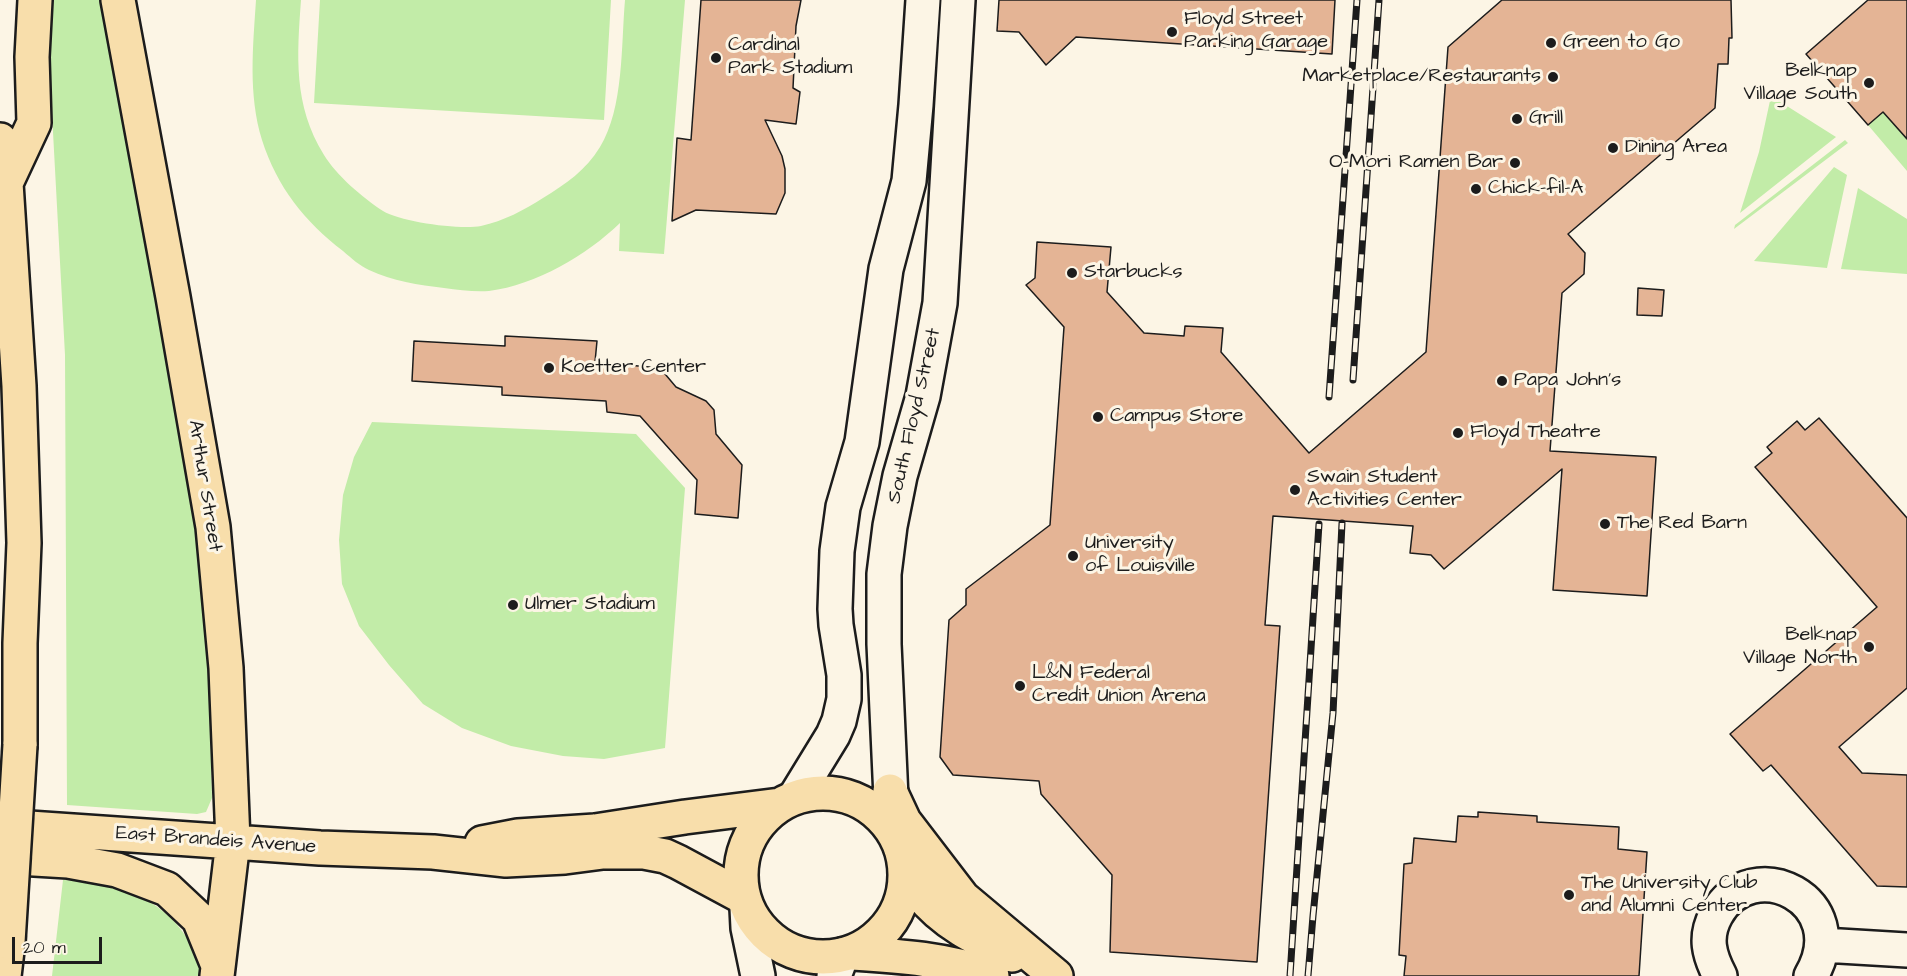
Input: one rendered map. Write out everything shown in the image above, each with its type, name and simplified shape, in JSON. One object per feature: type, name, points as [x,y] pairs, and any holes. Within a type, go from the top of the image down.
[{"type":"main road","points":[[6,183],[34,123],[32,57],[34,0]]},
{"type":"main road","name":"Arthur Street","points":[[118,0],[213,527],[226,668],[233,841],[218,970]]},
{"type":"main road","points":[[0,140],[6,183],[19,386],[24,543],[20,643],[20,745],[4,976]]},
{"type":"main road","points":[[890,791],[904,821],[963,898],[1057,976]]},
{"type":"main road","points":[[992,976],[924,960],[842,961],[817,957],[792,952],[770,939],[761,930],[745,903],[740,879],[744,850],[758,824],[788,801],[813,793],[832,793],[850,797],[867,805],[893,831],[906,868],[919,892],[956,927],[973,938],[1057,976]]},
{"type":"main road","name":"East Brandeis Avenue","points":[[433,852],[518,837],[596,831],[788,801]]},
{"type":"main road","name":"East Brandeis Avenue","points":[[0,826],[320,848],[433,852],[506,860],[565,857],[603,852],[644,852],[664,856],[678,862],[745,903]]},
{"type":"main road","points":[[0,857],[68,861],[117,870],[167,889],[199,919],[218,970]]},
{"type":"main road","points":[[842,961],[870,943],[887,928],[898,910],[905,889],[906,868]]},
{"type":"street","points":[[788,801],[832,735],[839,721],[844,699],[844,675],[835,617],[837,551],[843,507],[862,442],[886,269],[909,181],[922,0]]},
{"type":"street","name":"South Floyd Street","points":[[893,831],[884,644],[884,574],[890,526],[900,476],[923,396],[940,303],[958,0]]},
{"type":"street","points":[[1720,976],[1711,960],[1708,942],[1712,923],[1720,907],[1734,894],[1751,887],[1768,885],[1786,889],[1802,898],[1818,919],[1823,945],[1819,962],[1811,976]]},
{"type":"street","points":[[745,903],[758,976]]},
{"type":"street","points":[[1823,945],[1907,950]]},
{"type":"green space","points":[[48,0],[100,0],[186,459],[205,603],[208,650],[212,798],[206,812],[197,814],[67,805],[65,355]]},
{"type":"green space","points":[[256,0],[301,0],[298,60],[302,98],[307,117],[324,155],[350,186],[383,211],[403,219],[471,227],[498,221],[529,207],[582,170],[600,147],[608,131],[617,95],[625,0],[685,0],[664,254],[619,251],[620,223],[592,246],[560,267],[525,282],[489,291],[415,284],[387,277],[362,266],[329,240],[305,216],[284,188],[268,157],[258,123],[253,88]]},
{"type":"green space","points":[[320,0],[611,0],[604,120],[314,103]]},
{"type":"green space","points":[[1771,96],[1836,137],[1740,213],[1759,152]]},
{"type":"green space","points":[[1883,112],[1907,139],[1907,171],[1868,125]]},
{"type":"green space","points":[[1845,140],[1848,143],[1734,229],[1735,225]]},
{"type":"green space","points":[[1834,167],[1847,175],[1827,268],[1754,261]]},
{"type":"green space","points":[[1858,188],[1907,219],[1907,274],[1841,269]]},
{"type":"green space","name":"Ulmer Stadium","points":[[372,422],[636,434],[685,488],[665,748],[604,759],[563,756],[511,746],[462,728],[423,704],[359,626],[342,584],[339,540],[343,495],[354,457]]},
{"type":"green space","points":[[63,880],[110,886],[132,893],[151,903],[169,916],[183,932],[194,952],[202,976],[52,976]]},
{"type":"building","points":[[701,0],[801,0],[796,26],[793,88],[800,92],[796,124],[765,120],[782,156],[785,169],[785,193],[776,214],[696,210],[672,221],[677,138],[691,140]]},
{"type":"building","name":"Floyd Street Parking Garage","points":[[999,0],[1335,0],[1332,54],[1076,37],[1046,65],[1019,32],[997,31]]},
{"type":"building","name":"Swain Student Activities Center","points":[[1502,0],[1731,0],[1732,38],[1729,38],[1728,64],[1718,64],[1715,108],[1568,234],[1585,253],[1584,274],[1562,293],[1550,451],[1656,457],[1647,596],[1553,590],[1562,469],[1444,569],[1431,555],[1410,553],[1413,526],[1273,516],[1265,625],[1280,626],[1257,962],[1110,952],[1112,875],[1041,794],[1039,781],[953,775],[940,757],[949,620],[966,605],[966,589],[1050,525],[1064,327],[1026,285],[1035,278],[1037,242],[1111,247],[1107,292],[1144,333],[1184,336],[1185,326],[1223,328],[1221,352],[1309,453],[1426,352],[1448,47]]},
{"type":"building","name":"Belknap Village South","points":[[1868,0],[1907,0],[1907,139],[1883,112],[1868,125],[1806,54]]},
{"type":"building","points":[[1638,288],[1664,290],[1662,316],[1637,315]]},
{"type":"building","points":[[505,336],[597,341],[595,362],[660,368],[676,387],[706,401],[714,410],[716,434],[742,465],[738,518],[695,514],[697,480],[640,416],[607,412],[606,401],[502,395],[502,387],[412,381],[414,341],[505,346]]},
{"type":"building","name":"Belknap Village North","points":[[1819,418],[1907,518],[1907,688],[1839,747],[1862,773],[1907,775],[1907,887],[1877,886],[1771,765],[1763,771],[1730,734],[1877,607],[1755,467],[1772,453],[1767,447],[1797,421],[1805,430]]},
{"type":"building","name":"The University Club and Alumni Center","points":[[1478,812],[1537,816],[1537,822],[1619,827],[1618,849],[1647,852],[1639,976],[1404,976],[1406,956],[1399,955],[1404,864],[1412,863],[1414,838],[1456,842],[1458,816],[1478,817]]},
{"type":"railway","points":[[1329,397],[1357,0]]},
{"type":"railway","points":[[1353,380],[1379,0]]},
{"type":"railway","points":[[1308,976],[1333,713],[1342,523]]},
{"type":"railway","points":[[1290,976],[1319,524]]},
{"type":"place","name":"Floyd Street Parking Garage","points":[[1172,32]]},
{"type":"place","name":"Green to Go","points":[[1551,43]]},
{"type":"place","name":"Cardinal Park Stadium","points":[[716,58]]},
{"type":"place","name":"Marketplace/Restaurants","points":[[1553,77]]},
{"type":"place","name":"Belknap Village South","points":[[1869,83]]},
{"type":"place","name":"Grill","points":[[1517,119]]},
{"type":"place","name":"Dining Area","points":[[1613,148]]},
{"type":"place","name":"O-Mori Ramen Bar","points":[[1515,163]]},
{"type":"place","name":"Chick-fil-A","points":[[1476,189]]},
{"type":"place","name":"Starbucks","points":[[1072,273]]},
{"type":"place","name":"Koetter Center","points":[[549,368]]},
{"type":"place","name":"Papa John's","points":[[1502,381]]},
{"type":"place","name":"Campus Store","points":[[1098,417]]},
{"type":"place","name":"Floyd Theatre","points":[[1458,433]]},
{"type":"place","name":"Swain Student Activities Center","points":[[1295,490]]},
{"type":"place","name":"The Red Barn","points":[[1605,524]]},
{"type":"place","name":"University of Louisville","points":[[1073,556]]},
{"type":"place","name":"Ulmer Stadium","points":[[513,605]]},
{"type":"place","name":"Belknap Village North","points":[[1869,647]]},
{"type":"place","name":"L&N Federal Credit Union Arena","points":[[1020,686]]},
{"type":"place","name":"The University Club and Alumni Center","points":[[1569,895]]}]
